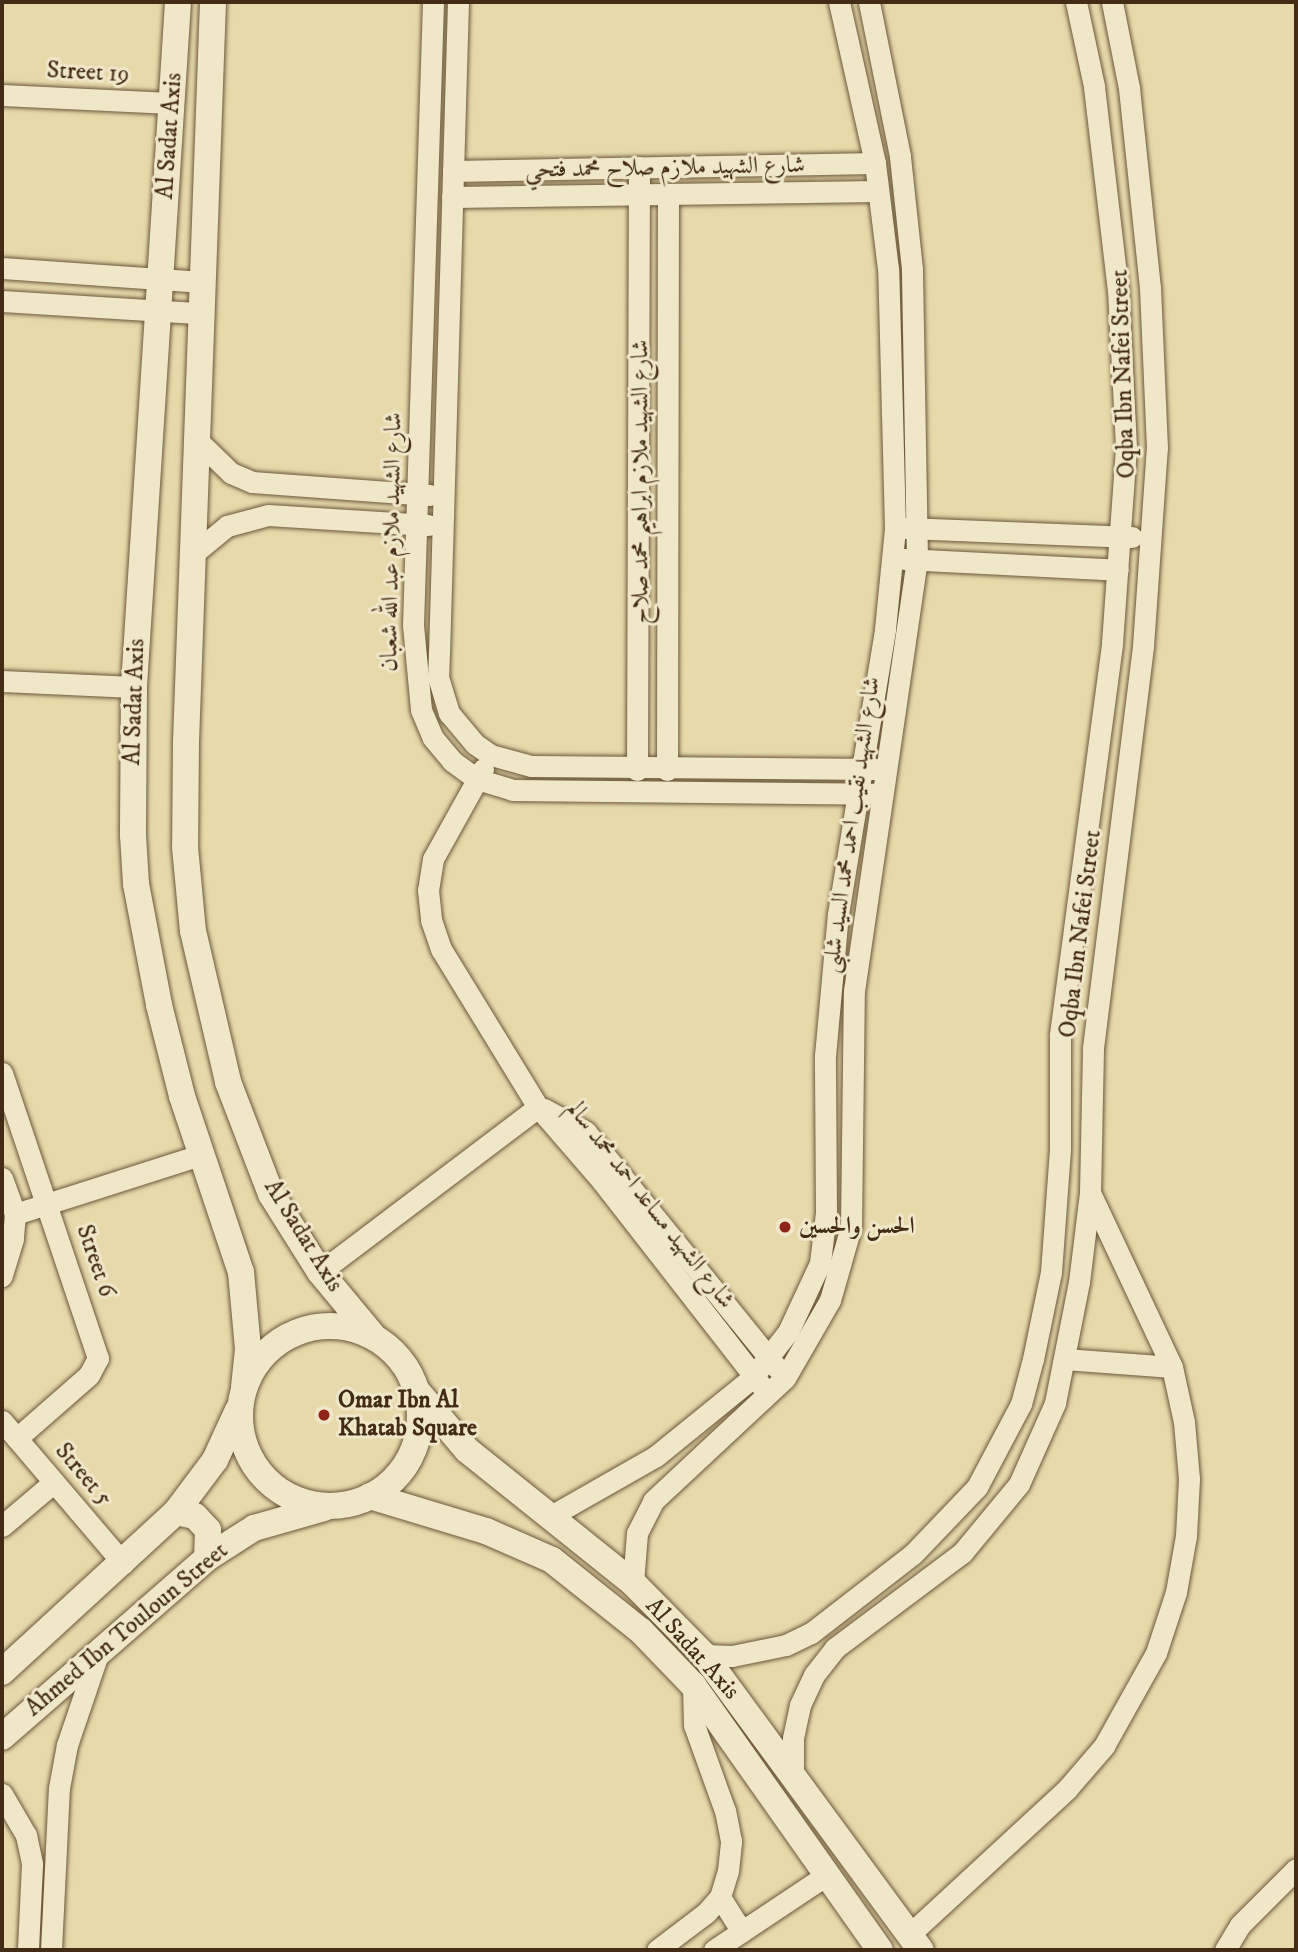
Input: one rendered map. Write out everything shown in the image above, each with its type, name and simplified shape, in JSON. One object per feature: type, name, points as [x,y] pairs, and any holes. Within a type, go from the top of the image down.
[{"type":"street","name":"Al Sadat Axis","points":[[178,2],[134,687],[136,884],[182,1096],[204,1154],[240,1272],[247,1336],[242,1396]]},
{"type":"street","name":"Al Sadat Axis","points":[[212,2],[185,835],[193,931],[205,1000],[248,1141],[271,1194],[320,1272],[374,1337]]},
{"type":"street","name":"شارع الشهيد ملازم عبد الله شعبان","points":[[433,2],[415,525],[413,665],[421,710],[439,746],[477,779],[530,792],[882,794]]},
{"type":"street","name":"شارع الشهيد ملازم عبد الله شعبان","points":[[458,2],[442,526],[442,694],[461,730],[492,755],[531,766],[636,770],[885,768]]},
{"type":"street","name":"شارع الشهيد نقيب احمد محمد السيد شلبى","points":[[549,1517],[656,1456],[752,1378],[801,1310],[820,1263],[826,1213],[826,1043],[838,914],[863,769],[895,528],[893,355],[878,191],[875,163],[839,2]]},
{"type":"street","name":"شارع الشهيد نقيب احمد محمد السيد شلبى","points":[[633,1583],[637,1533],[653,1502],[778,1386],[830,1300],[851,1227],[854,991],[917,559],[912,269],[900,156],[869,2]]},
{"type":"street","name":"Oqba Ibn Nafei Street","points":[[704,1655],[746,1655],[786,1645],[811,1633],[913,1554],[977,1487],[1021,1404],[1051,1272],[1065,983],[1097,776],[1112,643],[1121,537],[1126,421],[1118,291],[1094,86],[1076,2]]},
{"type":"street","name":"Oqba Ibn Nafei Street","points":[[793,1772],[793,1738],[800,1705],[814,1675],[835,1648],[962,1553],[992,1521],[1040,1445],[1065,1359],[1090,1193],[1093,1048],[1143,646],[1157,448],[1150,288],[1129,88],[1112,2]]},
{"type":"street","name":"Street 19","points":[[2,95],[171,103]]},
{"type":"street","name":"شارع الشهيد ملازم صلاح محمد فتحي","points":[[453,171],[875,163]]},
{"type":"street","name":"شارع الشهيد ملازم ابراهيم محمد صلاح","points":[[636,770],[639,167]]},
{"type":"street","name":"شارع الشهيد ملازم صلاح محمد فتحي","points":[[452,197],[878,191]]},
{"type":"street","name":"شارع الشهيد ملازم ابراهيم محمد صلاح","points":[[667,770],[668,194]]},
{"type":"street","points":[[2,268],[203,282]]},
{"type":"street","points":[[2,301],[201,313]]},
{"type":"street","points":[[197,440],[231,472],[252,482],[443,496]]},
{"type":"street","points":[[193,554],[227,526],[268,515],[442,526]]},
{"type":"street","points":[[895,528],[1152,538]]},
{"type":"street","points":[[892,559],[1118,570]]},
{"type":"street","points":[[1112,643],[1143,646]]},
{"type":"street","points":[[2,681],[134,687]]},
{"type":"street","points":[[320,1272],[538,1107],[466,993],[441,949],[431,920],[428,890],[433,859],[492,755]]},
{"type":"street","name":"Street 6","points":[[2,1073],[98,1358],[89,1375],[17,1438]]},
{"type":"street","name":"شارع الشهيد مساعد احمد محمد سالم","points":[[538,1107],[586,1132],[769,1358],[778,1386]]},
{"type":"street","name":"شارع الشهيد مساعد احمد محمد سالم","points":[[538,1107],[603,1181],[752,1378],[778,1386]]},
{"type":"street","points":[[15,1214],[204,1154]]},
{"type":"street","points":[[2,1178],[15,1214],[2,1276]]},
{"type":"street","points":[[916,1942],[1067,1789],[1104,1745],[1156,1653],[1176,1592],[1186,1536],[1189,1479],[1185,1422],[1172,1367],[1090,1193]]},
{"type":"street","points":[[323,1326],[344,1326],[374,1337],[393,1351],[417,1391],[417,1440],[407,1463],[370,1496],[336,1506],[305,1503],[276,1489],[262,1474],[242,1437],[242,1396],[259,1359],[283,1338],[323,1326]]},
{"type":"street","points":[[1065,1359],[1172,1367]]},
{"type":"street","name":"Al Sadat Axis","points":[[417,1391],[467,1450],[633,1583],[704,1655],[916,1942]]},
{"type":"street","name":"Ahmed Ibn Touloun Street","points":[[2,1672],[176,1512],[215,1460],[242,1396]]},
{"type":"street","name":"Street 5","points":[[2,1421],[123,1563]]},
{"type":"street","points":[[2,1526],[54,1482]]},
{"type":"street","name":"Al Sadat Axis","points":[[370,1496],[486,1531],[552,1560],[642,1631],[693,1685],[880,1950]]},
{"type":"street","name":"Ahmed Ibn Touloun Street","points":[[2,1737],[207,1558],[254,1528],[336,1506]]},
{"type":"street","points":[[176,1512],[195,1516],[208,1530],[207,1558]]},
{"type":"street","points":[[51,1950],[59,1788],[67,1745],[99,1651]]},
{"type":"street","points":[[657,1950],[692,1926],[720,1897],[731,1841],[725,1811],[694,1726],[693,1685]]},
{"type":"street","points":[[2,1794],[26,1835],[32,1864],[28,1950]]},
{"type":"street","points":[[1272,1897],[1296,1868]]},
{"type":"street","points":[[714,1950],[828,1874]]},
{"type":"street","points":[[1224,1950],[1240,1925],[1296,1880]]},
{"type":"street","points":[[720,1897],[742,1932]]},
{"type":"place","name":"الحسن والحسين","points":[[785,1227]]},
{"type":"place","name":"Omar Ibn Al Khatab Square","points":[[324,1415]]}]
